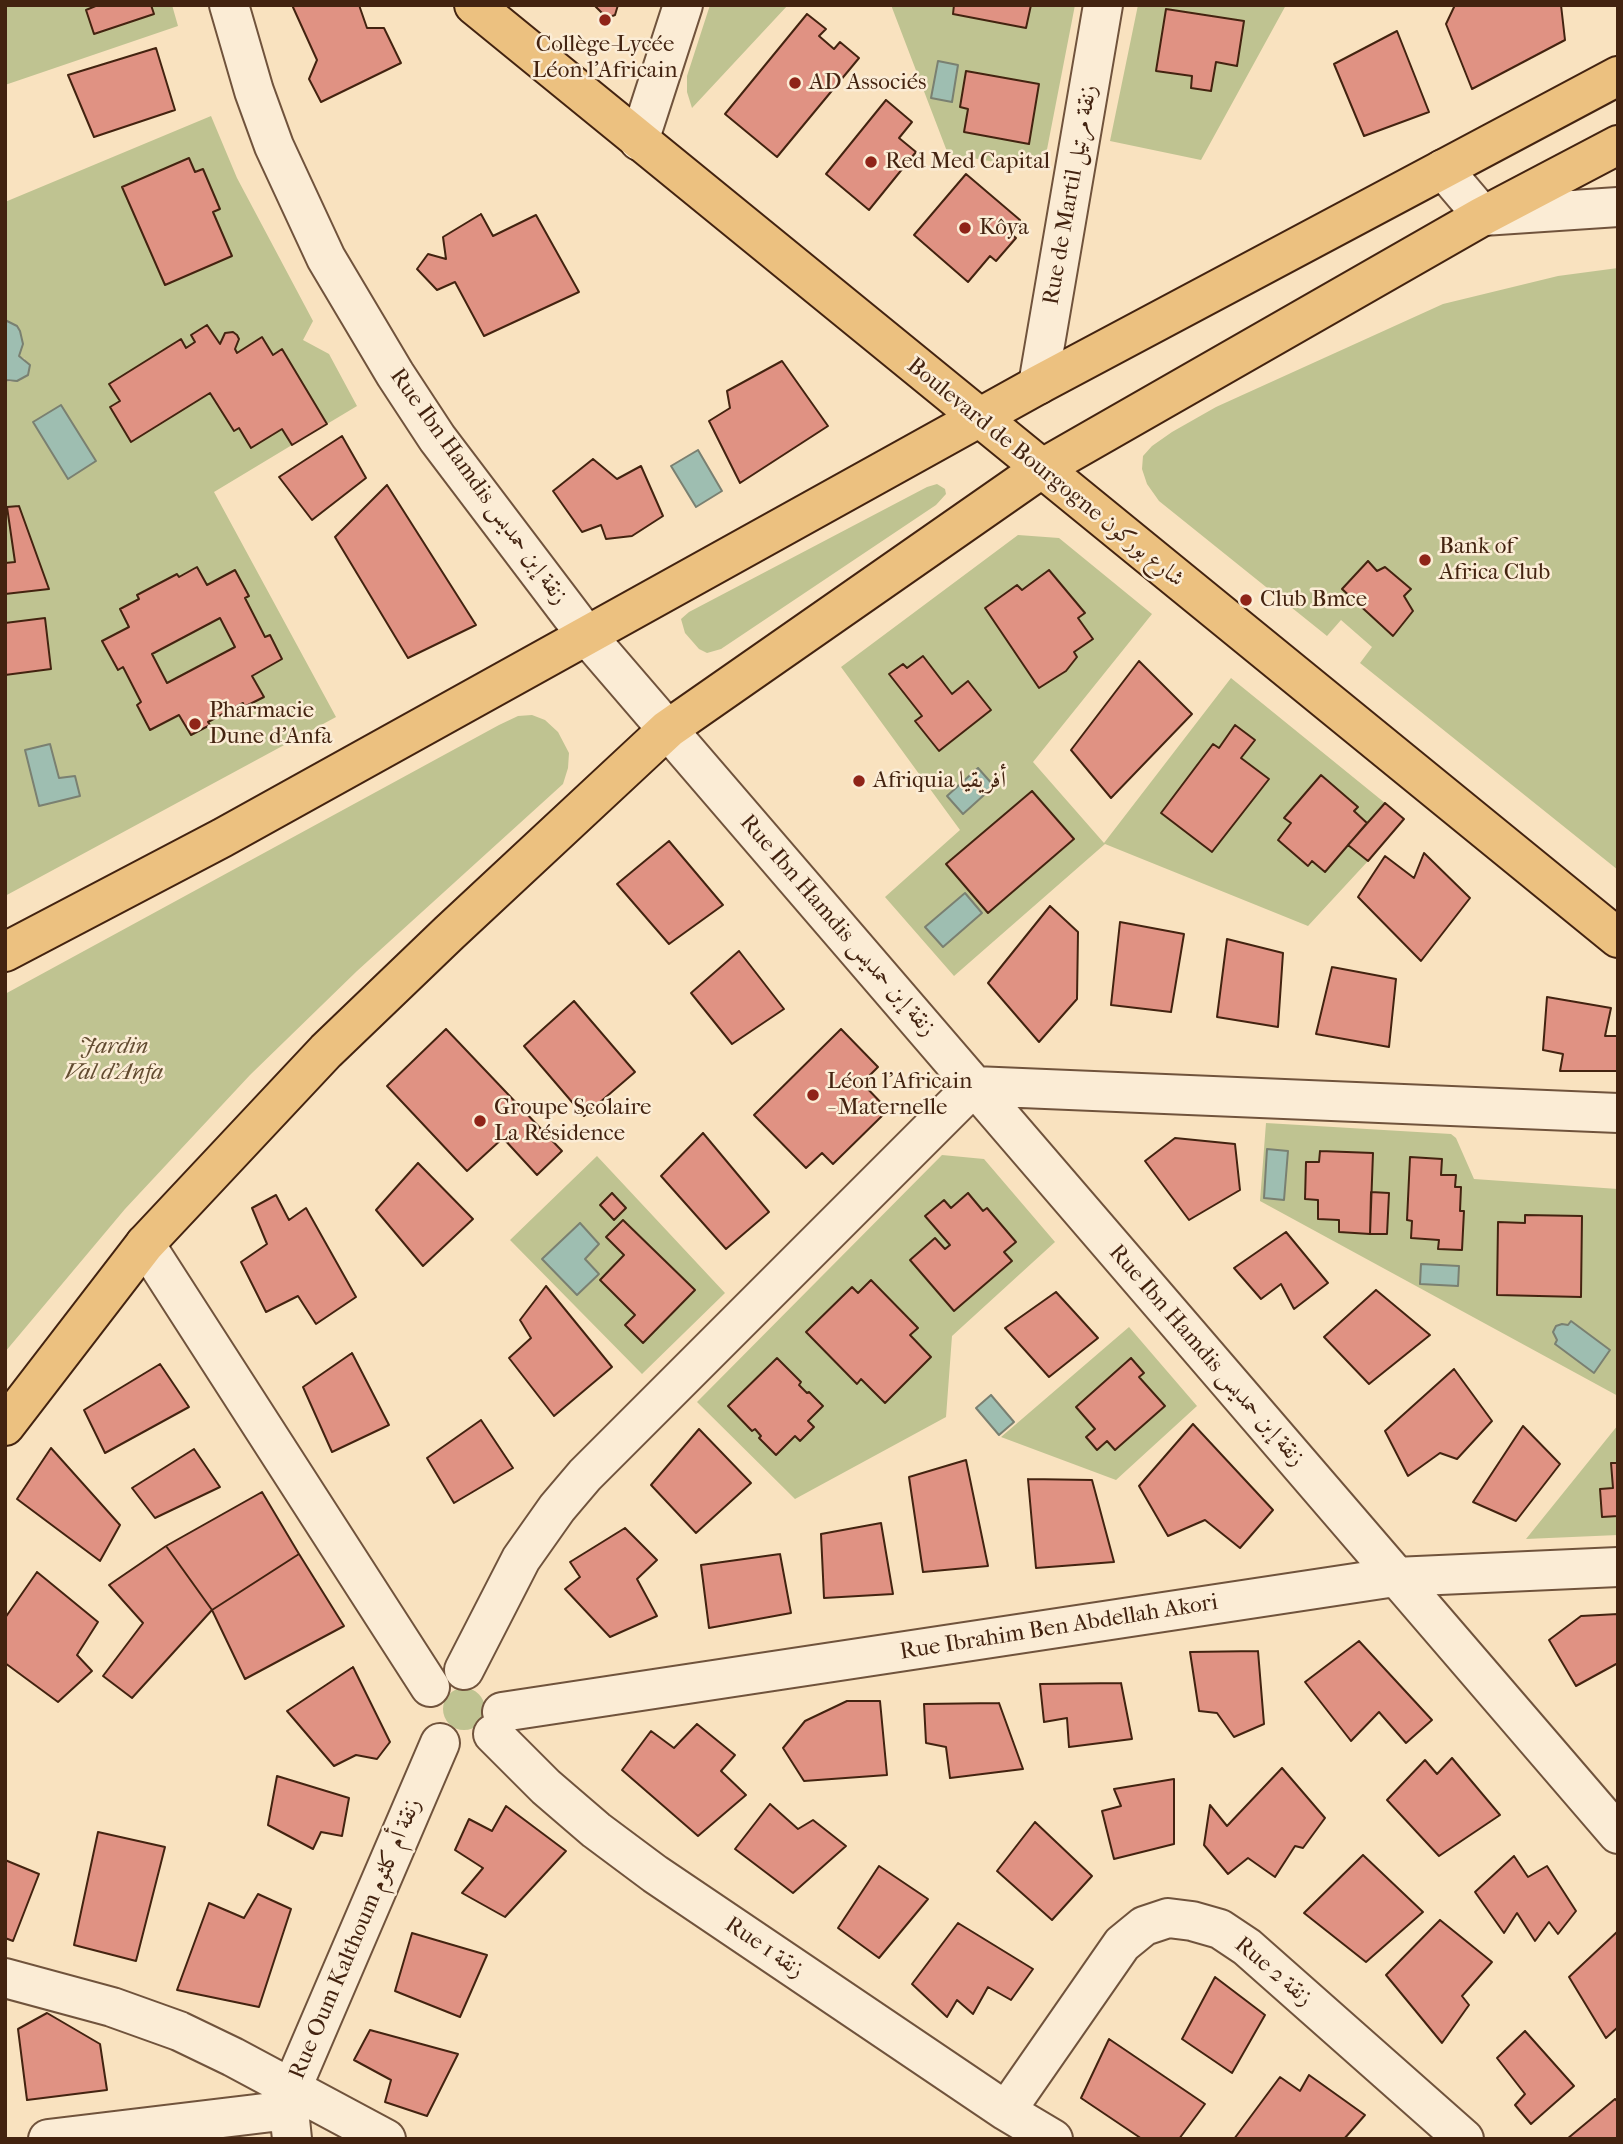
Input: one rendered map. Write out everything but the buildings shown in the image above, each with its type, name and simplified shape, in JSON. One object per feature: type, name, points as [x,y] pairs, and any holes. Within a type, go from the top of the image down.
[{"type":"main road","name":"Boulevard de Bourgogne شارع بوركون","points":[[474,5],[1618,938]]},
{"type":"main road","points":[[5,952],[234,831],[1038,385],[1618,76]]},
{"type":"main road","points":[[5,1426],[145,1244],[326,1051],[668,729],[1041,469],[1483,216],[1618,145]]},
{"type":"street","name":"Rue Ibn Hamdis زنقة إبن حمديس","points":[[229,5],[254,91],[274,146],[326,258],[395,374],[437,438],[587,636],[1618,1834]]},
{"type":"street","points":[[639,141],[683,5]]},
{"type":"street","name":"Rue de Martil زنقة مرتيل","points":[[1038,385],[1103,5]]},
{"type":"street","points":[[1443,169],[1483,216],[1618,207]]},
{"type":"street","points":[[464,1670],[521,1559],[557,1508],[585,1475],[974,1086],[1618,1113]]},
{"type":"street","points":[[145,1244],[430,1687]]},
{"type":"street","name":"Rue Ibrahim Ben Abdellah Akori","points":[[497,1723],[1395,1577],[1618,1567]]},
{"type":"street","points":[[464,1670],[487,1679],[500,1700],[497,1723],[485,1742],[474,1748],[451,1748],[440,1743],[425,1723],[422,1711],[424,1698],[439,1677],[451,1671],[464,1670]]},
{"type":"street","name":"Rue 1 زنقة","points":[[497,1723],[546,1787],[596,1830],[656,1874],[1006,2111],[1053,2139]]},
{"type":"street","name":"Rue Oum Kalthoum زنقة أم كلثوم","points":[[291,2113],[440,1743]]},
{"type":"street","name":"Rue 2 زنقة","points":[[1006,2111],[1122,1944],[1144,1926],[1168,1918],[1220,1929],[1247,1947],[1464,2139]]},
{"type":"street","points":[[5,1978],[112,2007],[179,2031],[233,2057],[291,2113]]},
{"type":"street","points":[[48,2139],[291,2113],[386,2139]]},
{"type":"green space","points":[[5,5],[98,5],[86,10],[94,33],[151,5],[172,5],[178,26],[5,85]]},
{"type":"green space","points":[[710,5],[788,5],[692,108],[687,92],[687,76]]},
{"type":"green space","points":[[891,5],[954,5],[953,14],[1026,28],[1031,5],[1075,5],[1043,170],[948,154]],"holes":[[[967,71],[1039,85],[1028,144],[964,132],[968,109],[960,107]]]},
{"type":"green space","points":[[1138,5],[1286,5],[1201,160],[1110,141]],"holes":[[[1166,9],[1244,21],[1237,66],[1216,62],[1211,91],[1191,88],[1192,76],[1157,71]]]},
{"type":"green space","points":[[211,116],[237,178],[313,321],[303,340],[329,354],[357,406],[327,424],[282,349],[273,355],[262,338],[237,353],[237,335],[233,332],[225,333],[220,344],[207,325],[191,335],[195,342],[186,348],[181,339],[109,384],[120,401],[110,408],[131,442],[210,393],[234,431],[239,428],[282,429],[292,445],[214,492],[336,717],[5,896],[5,675],[51,669],[45,618],[5,623],[5,594],[49,588],[19,506],[7,507],[15,562],[5,563],[5,380],[21,380],[25,359],[19,356],[20,331],[5,320],[5,202]],"holes":[[[189,158],[195,172],[203,170],[220,209],[213,212],[232,256],[165,285],[122,187]],[[235,570],[249,596],[245,598],[265,637],[270,635],[282,659],[252,676],[263,697],[245,707],[243,703],[208,722],[209,725],[191,735],[179,715],[150,730],[137,706],[141,702],[122,667],[117,669],[102,642],[129,627],[139,599],[137,595],[176,574],[207,585]],[[50,745],[59,778],[26,750]]]},
{"type":"green space","name":"Bank of Africa Club","points":[[1618,268],[1618,870],[1360,663],[1372,647],[1341,620],[1327,636],[1159,501],[1147,484],[1142,469],[1143,456],[1152,446],[1216,407],[1443,304],[1558,276]]},
{"type":"green space","points":[[937,484],[945,489],[946,494],[936,505],[721,649],[707,653],[699,649],[685,633],[681,619],[689,612]]},
{"type":"green space","points":[[1018,535],[1059,538],[1152,614],[1033,762],[1104,843],[1231,678],[1385,803],[1367,823],[1354,811],[1358,807],[1285,818],[1291,823],[1278,840],[1308,866],[1312,861],[1325,872],[1348,845],[1368,861],[1308,926],[1105,844],[954,976],[885,897],[960,830],[841,667]],"holes":[[[1050,570],[1085,613],[1078,618],[1092,639],[1074,652],[1077,657],[1066,671],[1039,688],[985,608],[1017,585],[1022,590]],[[923,656],[952,694],[969,682],[991,710],[938,751],[915,721],[922,716],[890,674],[903,664],[907,668]],[[1236,726],[1254,740],[1241,758],[1268,779],[1212,852],[1161,813],[1213,745],[1219,748]],[[1032,791],[1074,840],[988,913],[947,864]]]},
{"type":"green space","points":[[220,618],[235,647],[167,683],[152,654]]},
{"type":"green space","name":"Jardin Val d'Anfa","points":[[532,715],[545,720],[558,732],[569,753],[563,784],[357,971],[250,1075],[125,1209],[5,1352],[5,994],[499,725],[518,716]]},
{"type":"green space","points":[[1266,1123],[1451,1134],[1456,1138],[1474,1179],[1618,1189],[1618,1396],[1260,1201]],"holes":[[[1320,1151],[1372,1153],[1371,1192],[1389,1193],[1370,1234],[1339,1232],[1339,1220],[1318,1219],[1318,1200],[1305,1199],[1306,1162],[1319,1162]],[[1410,1158],[1441,1175],[1456,1175],[1455,1187],[1461,1188],[1460,1211],[1464,1211],[1462,1250],[1439,1249],[1439,1240],[1411,1238],[1412,1221],[1407,1220]],[[1498,1222],[1525,1223],[1581,1297],[1497,1294]]]},
{"type":"green space","points":[[942,1155],[984,1159],[1055,1242],[952,1336],[946,1417],[795,1499],[697,1402]],"holes":[[[968,1193],[983,1211],[987,1209],[1016,1242],[1004,1252],[1012,1262],[954,1311],[911,1260],[950,1245],[925,1216],[944,1200],[951,1208]],[[872,1280],[918,1327],[910,1335],[931,1357],[885,1403],[861,1379],[857,1383],[807,1332],[852,1287],[858,1293]],[[777,1358],[807,1393],[823,1406],[776,1455],[759,1438],[761,1436],[755,1429],[752,1431],[728,1406]]]},
{"type":"green space","points":[[597,1156],[725,1293],[642,1374],[510,1240]],"holes":[[[623,1220],[695,1290],[624,1255],[606,1237]]]},
{"type":"green space","points":[[1129,1327],[1197,1406],[1116,1480],[1001,1437]],"holes":[[[1132,1358],[1144,1373],[1139,1377],[1164,1406],[1115,1450],[1107,1441],[1097,1449],[1086,1437],[1095,1429],[1077,1407]]]},
{"type":"green space","points":[[1618,1425],[1618,1463],[1611,1464],[1613,1488],[1600,1489],[1602,1516],[1618,1516],[1618,1535],[1526,1539]]},
{"type":"green space","points":[[464,1688],[479,1694],[485,1709],[479,1724],[464,1730],[449,1724],[443,1709],[449,1694]]},
{"type":"shaded area","points":[[938,61],[958,65],[952,102],[931,98]]},
{"type":"shaded area","points":[[5,320],[17,326],[20,331],[23,344],[19,356],[30,365],[28,375],[17,381],[5,380]]},
{"type":"shaded area","points":[[61,405],[96,461],[68,479],[33,422]]},
{"type":"shaded area","points":[[698,450],[722,491],[696,507],[671,466]]},
{"type":"shaded area","points":[[50,744],[59,778],[75,776],[80,796],[39,806],[25,750]]},
{"type":"shaded area","points":[[978,768],[994,786],[963,814],[947,796]]},
{"type":"shaded area","points":[[965,893],[982,913],[943,947],[925,927]]},
{"type":"shaded area","points":[[1267,1149],[1288,1151],[1284,1200],[1264,1198]]},
{"type":"shaded area","points":[[580,1223],[599,1244],[585,1259],[599,1274],[577,1295],[542,1259]]},
{"type":"shaded area","points":[[1421,1264],[1459,1266],[1458,1286],[1420,1284]]},
{"type":"shaded area","points":[[1571,1321],[1610,1350],[1594,1373],[1555,1344],[1557,1340],[1553,1332],[1556,1326],[1568,1325]]},
{"type":"shaded area","points":[[991,1395],[1014,1422],[999,1435],[976,1408]]},
{"type":"place","name":"Collège-Lycée Léon l'Africain","points":[[605,20]]},
{"type":"place","name":"AD Associés","points":[[795,83]]},
{"type":"place","name":"Red Med Capital","points":[[871,162]]},
{"type":"place","name":"Kôya","points":[[965,228]]},
{"type":"place","name":"Bank of Africa Club","points":[[1425,560]]},
{"type":"place","name":"Club Bmce","points":[[1246,600]]},
{"type":"place","name":"Pharmacie Dune d'Anfa","points":[[195,724]]},
{"type":"place","name":"Afriquia أفريقيا","points":[[859,781]]},
{"type":"place","name":"Léon l'Africain - Maternelle","points":[[813,1095]]},
{"type":"place","name":"Groupe Scolaire La Résidence","points":[[480,1121]]}]
